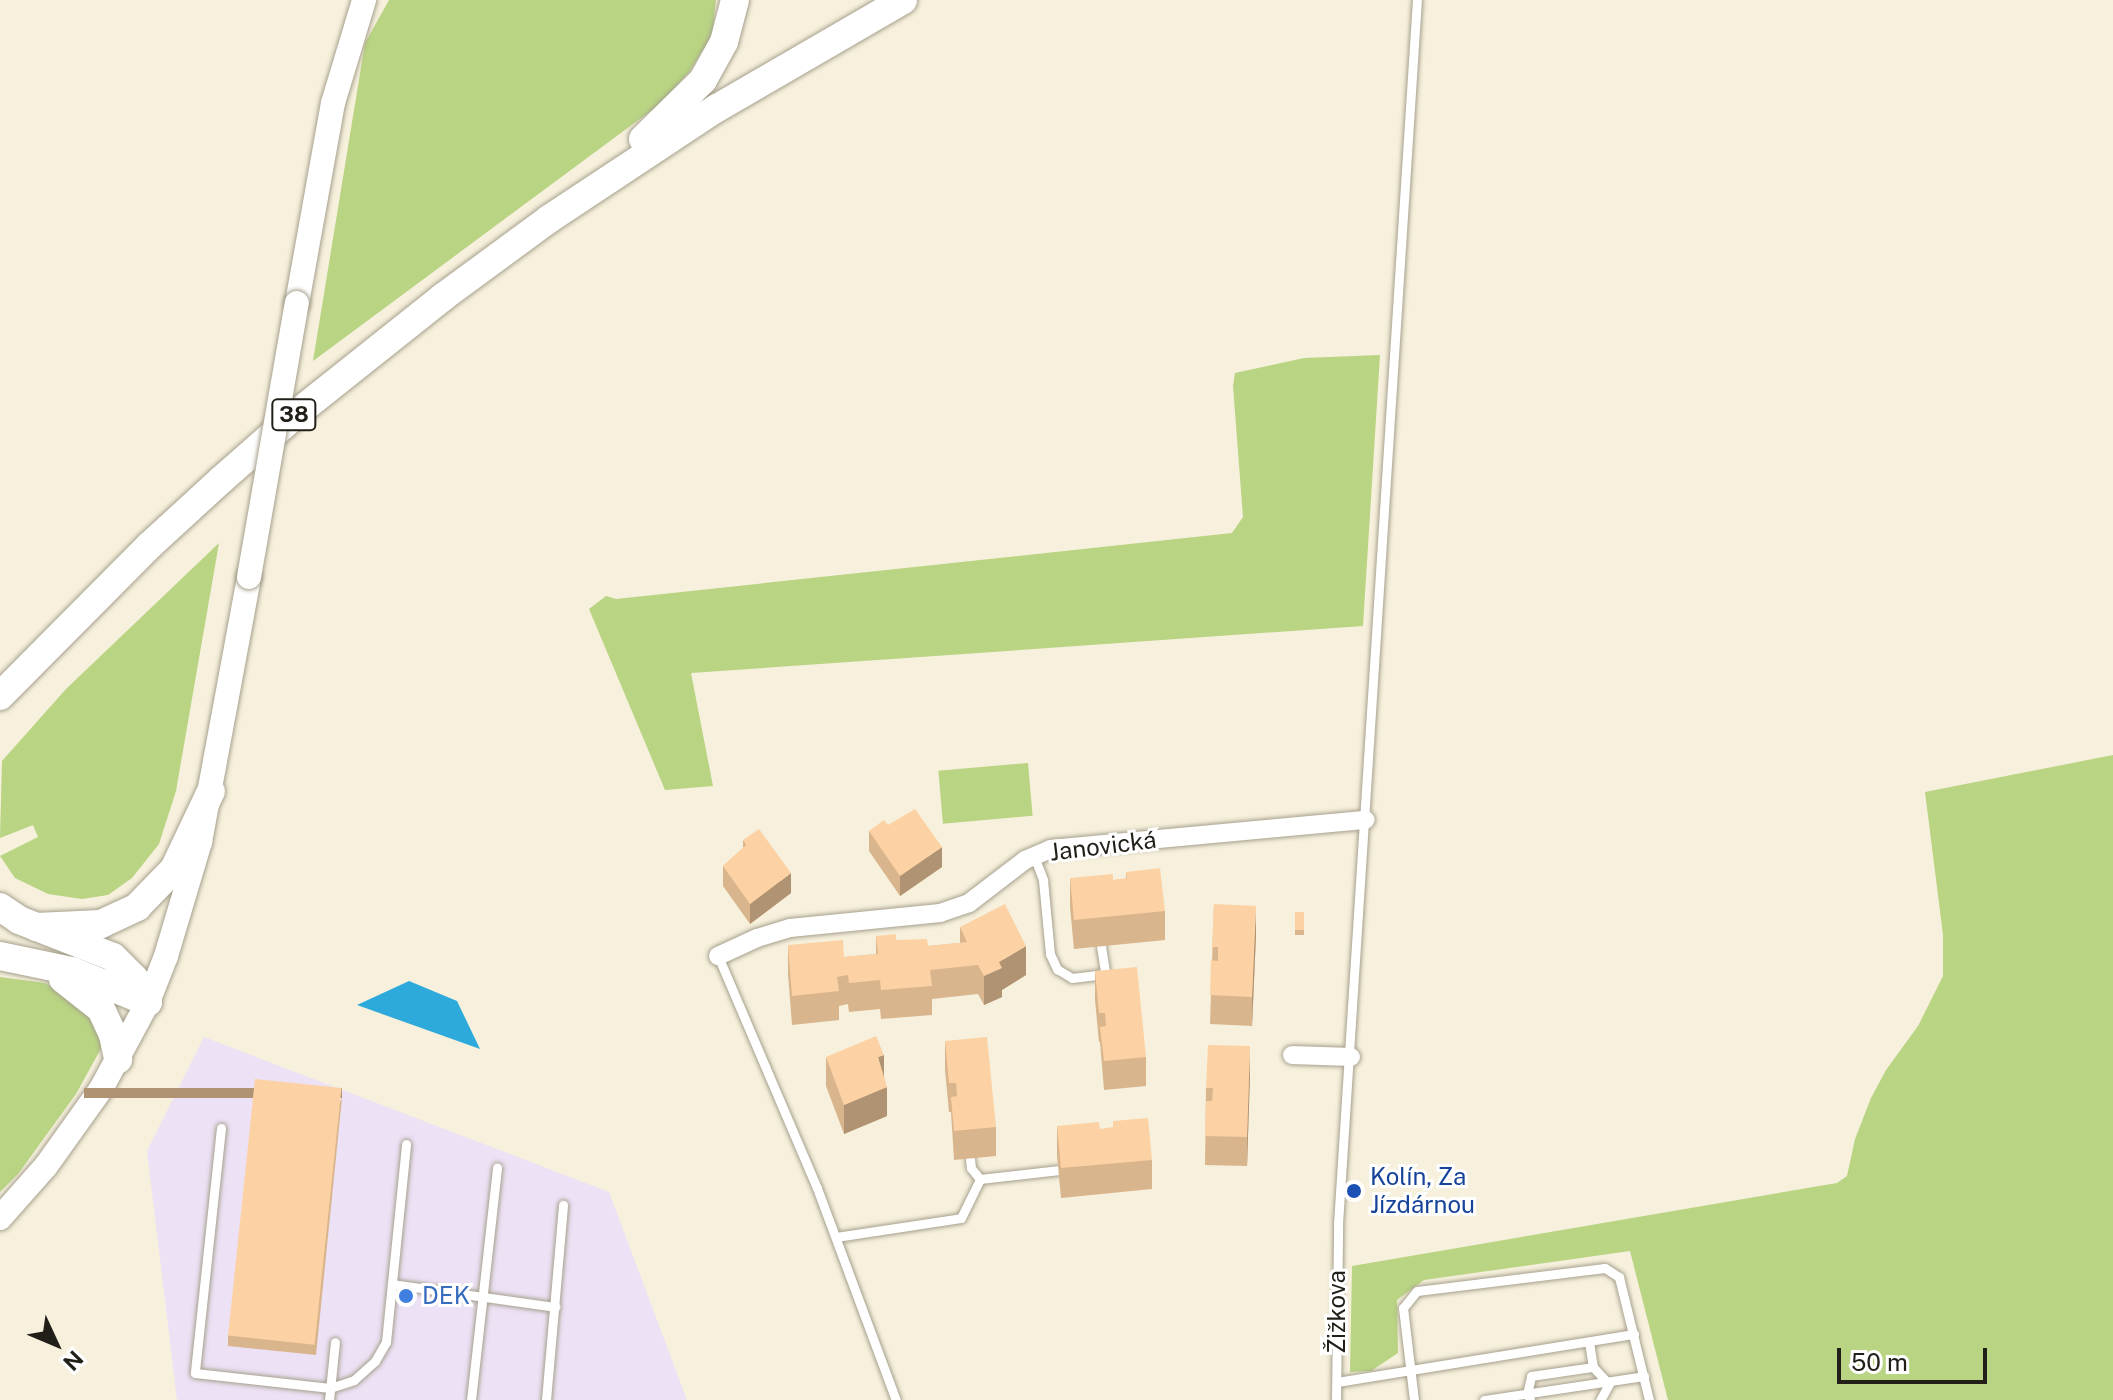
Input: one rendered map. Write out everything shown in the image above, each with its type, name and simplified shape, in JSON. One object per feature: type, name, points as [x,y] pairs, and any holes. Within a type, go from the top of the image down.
[{"type":"main road","points":[[0,1218],[77,1126],[118,1059],[148,1002],[180,918],[211,791],[333,103],[364,0]]},
{"type":"main road","name":"38","points":[[549,219],[689,98],[724,42],[735,0]]},
{"type":"main road","name":"38","points":[[0,696],[149,546],[296,414],[443,297],[549,219],[717,108],[903,0]]},
{"type":"main road","name":"38","points":[[0,719],[59,635]]},
{"type":"main road","points":[[36,927],[101,924],[137,907],[174,869],[211,791]]},
{"type":"main road","points":[[0,907],[36,927],[87,944],[113,957],[134,978],[148,1002]]},
{"type":"main road","points":[[0,956],[72,971],[148,1002]]},
{"type":"main road","points":[[42,967],[79,989],[101,1009],[113,1035],[118,1059]]},
{"type":"street","name":"Janovická","points":[[718,956],[790,928],[940,913],[969,903],[1034,856],[1051,849],[1366,820]]},
{"type":"street","points":[[1292,1055],[1351,1057]]},
{"type":"lane","name":"Žižkova","points":[[1336,1400],[1338,1224],[1417,0]]},
{"type":"lane","points":[[1034,856],[1043,880],[1050,954],[1057,969],[1072,978],[1105,974]]},
{"type":"lane","points":[[1101,946],[1107,986]]},
{"type":"lane","points":[[718,956],[836,1237],[896,1400]]},
{"type":"lane","points":[[221,1128],[195,1373],[330,1388],[354,1380],[375,1361],[386,1342],[406,1144]]},
{"type":"lane","points":[[970,1159],[971,1168],[980,1179]]},
{"type":"lane","points":[[471,1400],[497,1167]]},
{"type":"lane","points":[[980,1179],[1059,1170]]},
{"type":"lane","points":[[836,1237],[961,1218],[980,1179]]},
{"type":"lane","points":[[546,1400],[563,1205]]},
{"type":"lane","points":[[1414,1400],[1403,1308],[1417,1291],[1605,1268],[1619,1277],[1649,1400]]},
{"type":"lane","points":[[392,1284],[555,1307]]},
{"type":"lane","points":[[1337,1382],[1634,1334]]},
{"type":"lane","points":[[329,1400],[335,1342]]},
{"type":"lane","points":[[1589,1342],[1593,1367],[1609,1384]]},
{"type":"lane","points":[[1529,1397],[1531,1376],[1593,1367]]},
{"type":"lane","points":[[1484,1400],[1529,1397],[1644,1376]]},
{"type":"lane","points":[[1600,1400],[1609,1384]]},
{"type":"shaded area","name":"DEK","points":[[204,1037],[609,1192],[687,1400],[177,1400],[147,1151]]},
{"type":"green space","points":[[389,0],[716,0],[712,36],[689,72],[660,104],[313,361],[365,43]]},
{"type":"green space","points":[[1380,355],[1363,626],[691,673],[713,786],[665,790],[589,609],[606,596],[616,599],[1232,533],[1243,517],[1233,386],[1235,373],[1304,358]]},
{"type":"green space","points":[[219,543],[176,791],[159,844],[132,878],[108,895],[82,899],[48,894],[15,878],[0,856],[38,837],[33,825],[0,838],[2,761],[66,689]]},
{"type":"green space","points":[[2113,755],[2113,1400],[1668,1400],[1630,1251],[1424,1280],[1397,1300],[1398,1353],[1371,1371],[1350,1372],[1352,1266],[1837,1183],[1847,1176],[1855,1139],[1871,1098],[1886,1070],[1918,1026],[1943,976],[1943,935],[1925,792]]},
{"type":"green space","points":[[1028,763],[1033,816],[943,824],[938,771]]},
{"type":"green space","points":[[0,977],[45,983],[88,1011],[103,1045],[76,1094],[18,1174],[0,1192]]},
{"type":"water","points":[[409,981],[457,1001],[480,1049],[357,1005]]},
{"type":"building","points":[[915,809],[942,847],[900,876],[869,831],[884,820],[888,825]]},
{"type":"building","points":[[759,829],[791,873],[750,904],[723,866],[746,845],[743,840]]},
{"type":"building","points":[[1160,868],[1165,911],[1074,920],[1070,878],[1113,874],[1113,880],[1127,878],[1126,872]]},
{"type":"building","points":[[1005,904],[1026,946],[999,962],[1002,968],[984,976],[978,965],[930,970],[932,986],[881,990],[880,980],[849,983],[848,975],[837,977],[839,991],[792,996],[788,945],[843,940],[844,957],[878,954],[876,936],[896,934],[896,940],[927,939],[928,946],[967,942],[960,927]]},
{"type":"building","points":[[1214,904],[1256,906],[1252,997],[1210,995],[1211,960],[1218,961],[1218,947],[1212,947]]},
{"type":"building","points":[[1295,912],[1304,912],[1304,930],[1295,930]]},
{"type":"building","points":[[1137,967],[1146,1057],[1104,1061],[1100,1027],[1106,1026],[1105,1013],[1099,1013],[1095,971]]},
{"type":"building","points":[[876,1036],[884,1055],[878,1057],[887,1087],[844,1105],[826,1057]]},
{"type":"building","points":[[987,1037],[996,1127],[954,1131],[951,1097],[957,1096],[956,1083],[949,1083],[945,1041]]},
{"type":"building","points":[[1208,1045],[1250,1046],[1247,1137],[1205,1136],[1206,1101],[1212,1101],[1213,1088],[1206,1088]]},
{"type":"building","points":[[255,1079],[342,1088],[315,1345],[228,1336]]},
{"type":"building","points":[[1148,1118],[1152,1160],[1061,1168],[1057,1126],[1099,1122],[1100,1129],[1113,1127],[1113,1121]]},
{"type":"place","name":"Kolín, Za Jízdárnou","points":[[1354,1191]]},
{"type":"place","name":"DEK","points":[[406,1296]]}]
